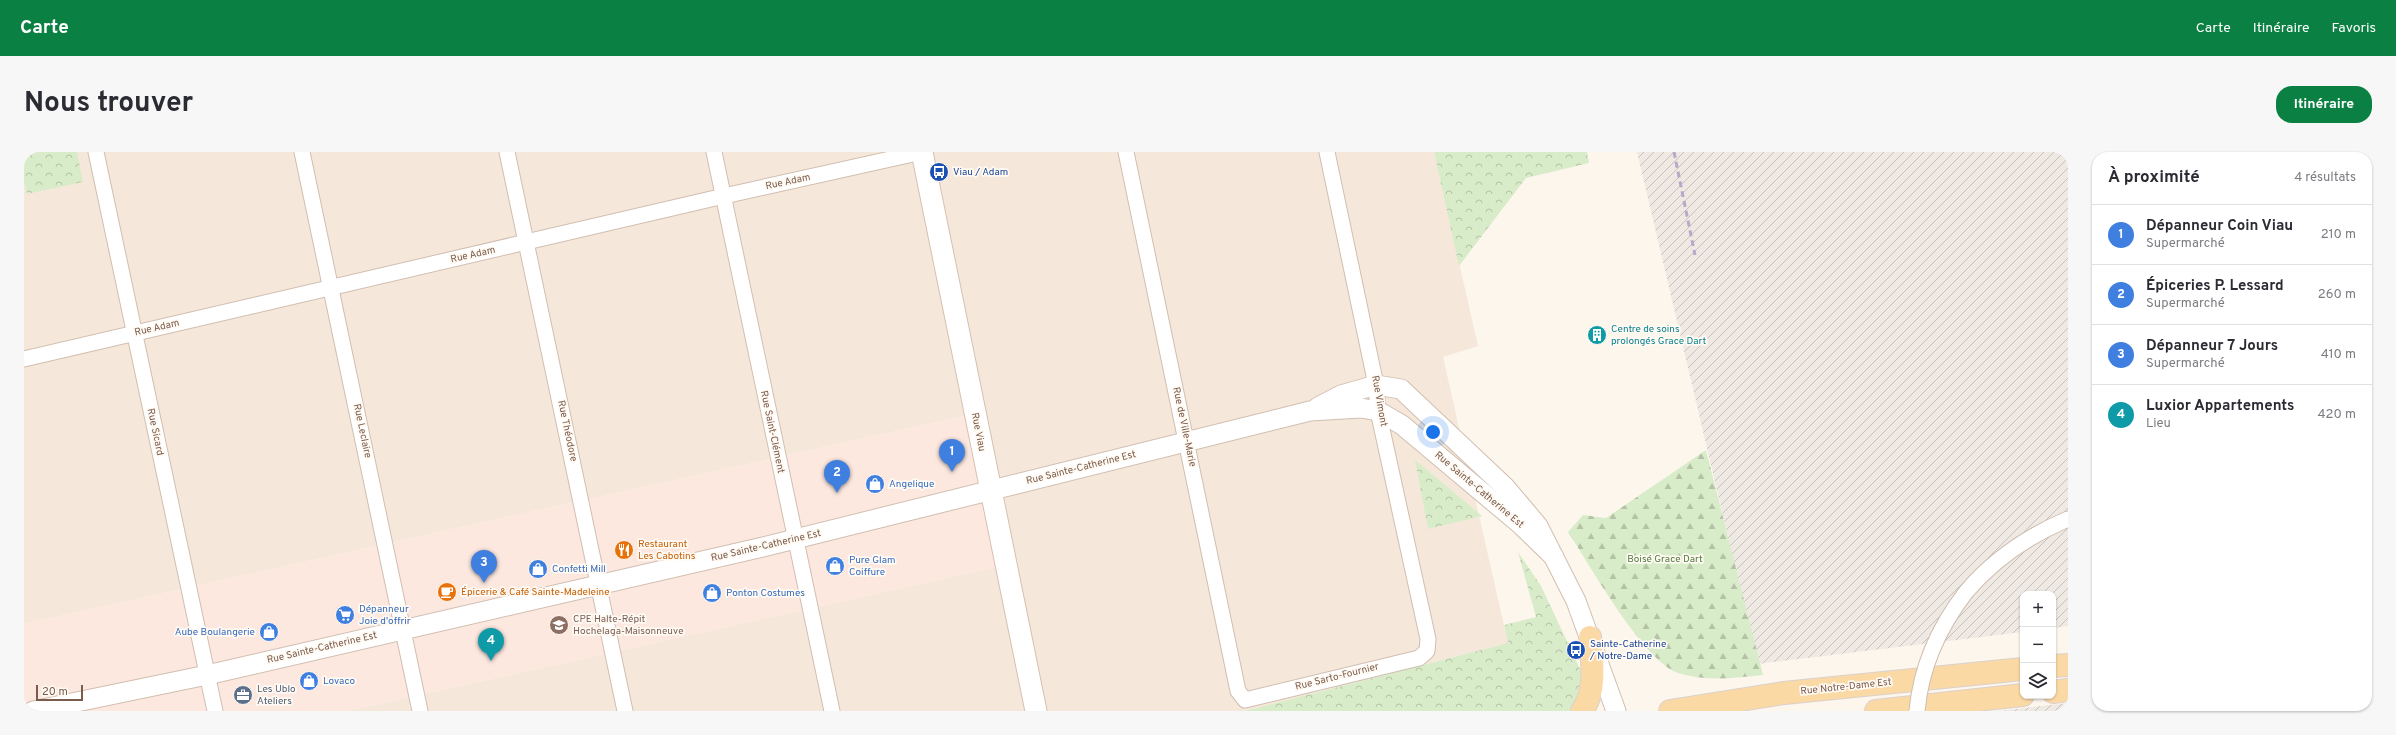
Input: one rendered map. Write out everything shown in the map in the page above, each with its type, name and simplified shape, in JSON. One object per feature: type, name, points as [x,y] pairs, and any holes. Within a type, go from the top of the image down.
[{"type":"main road","name":"Rue Viau","points":[[922,152],[1036,711]]},
{"type":"main road","points":[[1582,711],[1590,692],[1593,667],[1590,637]]},
{"type":"main road","points":[[2056,666],[2068,665]]},
{"type":"main road","name":"Rue Notre-Dame Est","points":[[1670,711],[1784,693],[2020,669]]},
{"type":"main road","points":[[2056,692],[2068,690]]},
{"type":"main road","points":[[1876,711],[2020,695]]},
{"type":"street","name":"Rue Sicard","points":[[96,152],[215,711]]},
{"type":"street","name":"Rue Leclaire","points":[[302,152],[420,711]]},
{"type":"street","name":"Rue Théodore","points":[[507,152],[528,242],[625,711]]},
{"type":"street","name":"Rue Saint-Clément","points":[[714,152],[832,711]]},
{"type":"street","name":"Rue Adam","points":[[24,359],[724,196],[922,152]]},
{"type":"street","name":"Rue de Ville-Marie","points":[[1126,152],[1238,691],[1245,700]]},
{"type":"street","name":"Rue Vimont","points":[[1327,152],[1376,385],[1378,411],[1428,639],[1427,651]]},
{"type":"street","name":"Rue Sainte-Catherine Est","points":[[1310,411],[1341,395],[1376,385],[1401,389],[1474,456],[1538,526],[1576,601],[1616,711]]},
{"type":"street","name":"Rue Sainte-Catherine Est","points":[[33,711],[207,675],[795,539],[1310,411],[1361,408],[1378,411],[1402,425],[1525,528],[1554,558]]},
{"type":"street","points":[[1917,711],[1926,667],[1937,636],[1966,592],[1994,562],[2043,530],[2068,519]]},
{"type":"street","name":"Rue Sarto-Fournier","points":[[1245,700],[1419,658],[1427,651]]},
{"type":"shaded area","points":[[24,152],[1434,152],[1478,346],[1443,357],[1508,643],[1245,711],[347,711],[1005,565],[974,414],[24,624]]},
{"type":"shaded area","points":[[1637,152],[2068,152],[2068,626],[2056,628],[2056,591],[2020,591],[2020,632],[1758,664]]},
{"type":"shaded area","points":[[974,414],[1005,565],[347,711],[24,711],[24,624]]},
{"type":"shaded area","points":[[2068,703],[2068,711],[1998,711]]},
{"type":"green space","points":[[24,152],[77,152],[83,182],[27,194],[24,181]]},
{"type":"green space","points":[[1434,152],[1587,152],[1589,163],[1526,178],[1459,266]]},
{"type":"green space","name":"Boisé Grace Dart","points":[[1706,450],[1763,675],[1699,678],[1678,673],[1664,665],[1649,651],[1618,610],[1568,532],[1583,515],[1606,518]]},
{"type":"green space","points":[[1415,460],[1482,516],[1428,529]]},
{"type":"green space","points":[[1518,552],[1541,586],[1581,671],[1579,692],[1569,711],[1245,711],[1508,643],[1504,625],[1536,617]]},
{"type":"railway","points":[[1674,152],[1695,255]]},
{"type":"place","name":"Viau / Adam","points":[[939,172]]},
{"type":"place","name":"Centre de soins prolongés Grace Dart","points":[[1597,335]]},
{"type":"place","name":"Dépanneur Coin Viau","points":[[952,472]]},
{"type":"place","name":"Angelique","points":[[875,484]]},
{"type":"place","name":"Épiceries P. Lessard","points":[[837,493]]},
{"type":"place","name":"Restaurant Les Cabotins","points":[[624,550]]},
{"type":"place","name":"Pure Glam Coiffure","points":[[835,566]]},
{"type":"place","name":"Confetti Mill","points":[[538,569]]},
{"type":"place","name":"Dépanneur 7 Jours","points":[[484,583]]},
{"type":"place","name":"Épicerie & Café Sainte-Madeleine","points":[[447,592]]},
{"type":"place","name":"Ponton Costumes","points":[[712,593]]},
{"type":"place","name":"Dépanneur Joie d'offrir","points":[[345,615]]},
{"type":"place","name":"CPE Halte-Répit Hochelaga-Maisonneuve","points":[[559,625]]},
{"type":"place","name":"Aube Boulangerie","points":[[269,632]]},
{"type":"place","name":"Sainte-Catherine / Notre-Dame","points":[[1576,650]]},
{"type":"place","name":"Luxior Appartements","points":[[491,661]]},
{"type":"place","name":"Lovaco","points":[[309,681]]},
{"type":"place","name":"Les Ublo Ateliers","points":[[243,695]]}]
